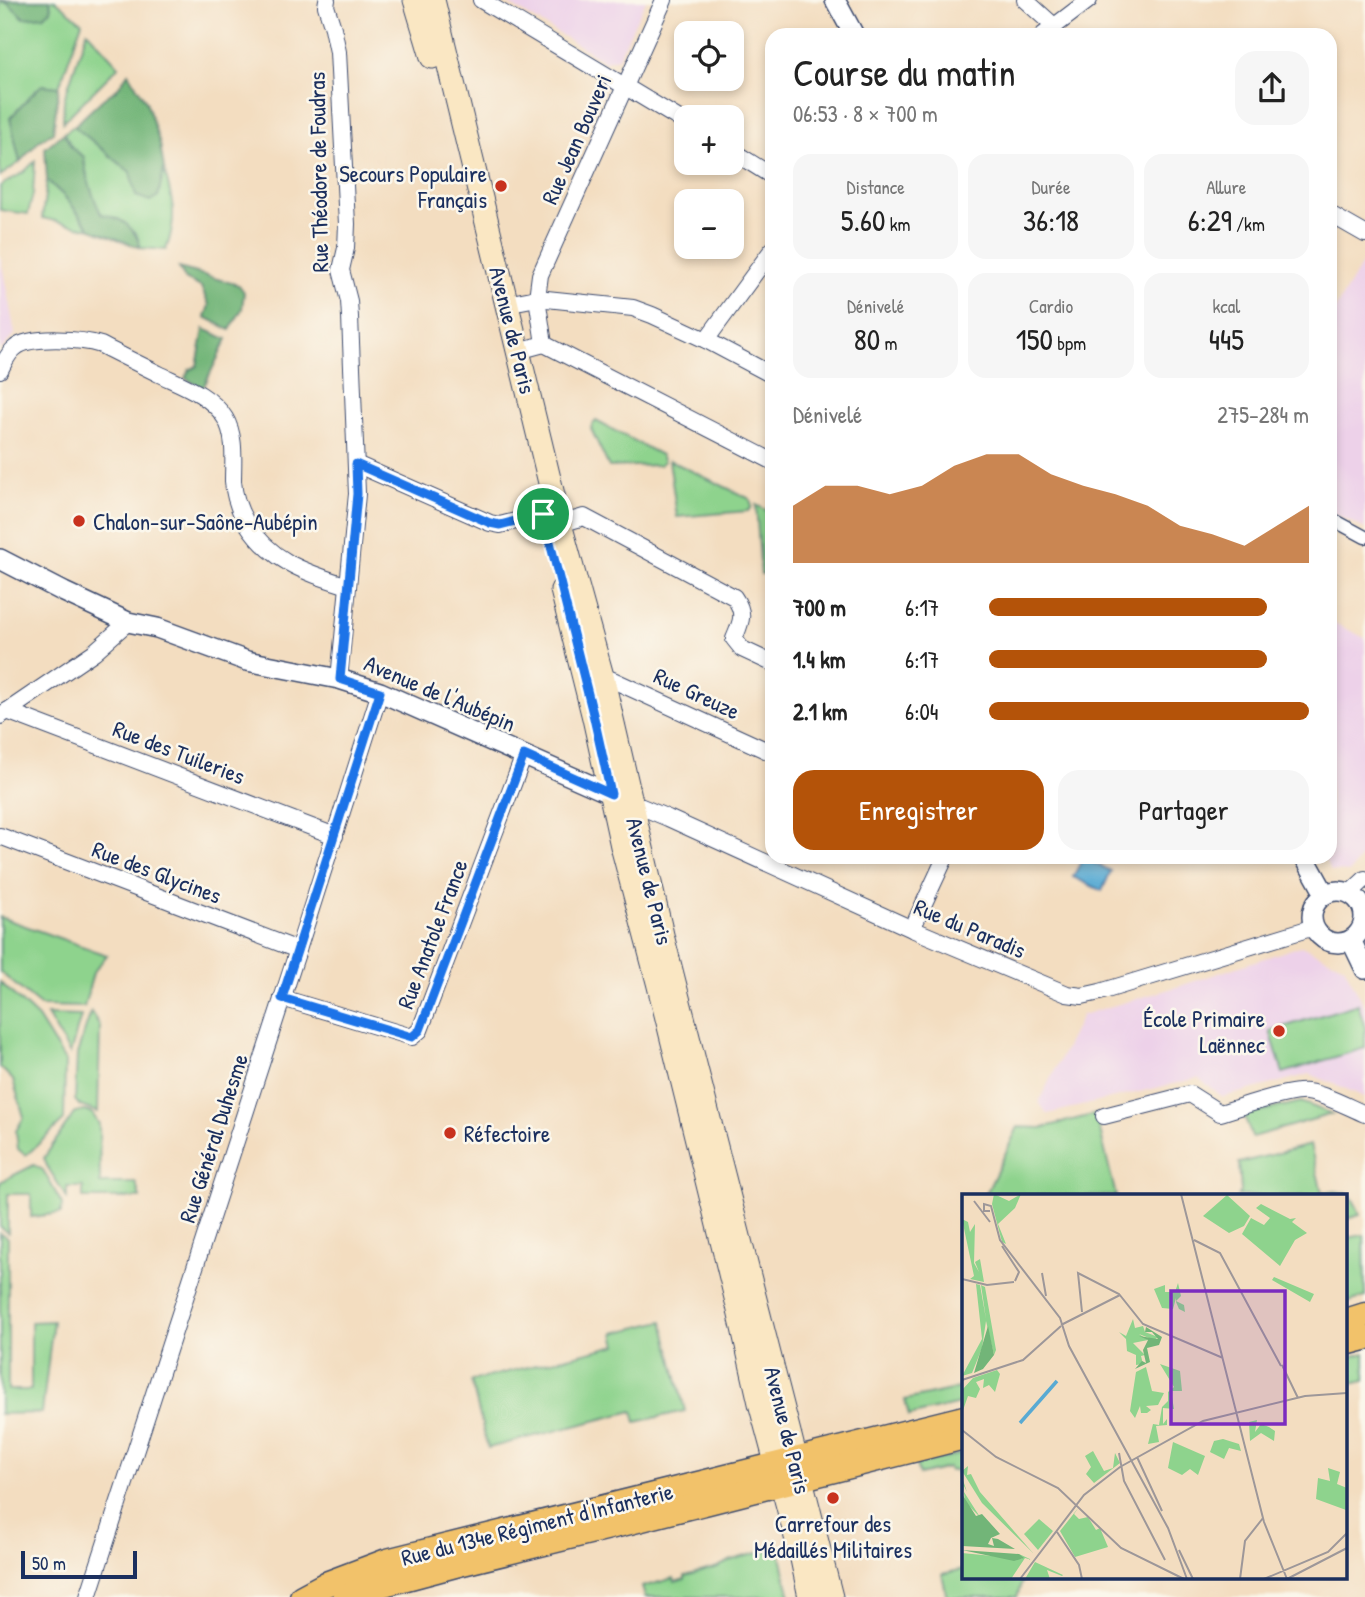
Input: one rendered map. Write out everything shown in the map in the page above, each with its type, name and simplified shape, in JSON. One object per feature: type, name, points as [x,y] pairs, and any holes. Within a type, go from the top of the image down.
[{"type":"main road","name":"Avenue de Paris","points":[[415,0],[454,141],[534,467],[602,676],[621,799],[622,846],[789,1472],[831,1597]]},
{"type":"main road","name":"Avenue de Paris","points":[[433,0],[518,351],[594,718],[621,799]]},
{"type":"main road","points":[[1348,1320],[1365,1315]]},
{"type":"main road","points":[[1348,1342],[1365,1338]]},
{"type":"main road","points":[[789,1472],[962,1419]]},
{"type":"main road","points":[[789,1472],[962,1437]]},
{"type":"main road","name":"Avenue de Paris","points":[[789,1472],[810,1597]]},
{"type":"main road","name":"Rue du 134e Régiment d'Infanterie","points":[[302,1597],[326,1584],[387,1561],[789,1472]]},
{"type":"main road","name":"Rue du 134e Régiment d'Infanterie","points":[[345,1597],[362,1590],[789,1472]]},
{"type":"street","name":"Rue Théodore de Foudras","points":[[327,0],[326,6],[334,27],[338,52],[347,224],[346,248],[341,270],[350,309],[357,494],[340,679]]},
{"type":"street","points":[[481,0],[674,116]]},
{"type":"street","name":"Rue Jean Bouveri","points":[[537,298],[540,275],[664,0]]},
{"type":"street","points":[[835,0],[850,28]]},
{"type":"street","points":[[1025,0],[1047,28]]},
{"type":"street","points":[[1053,28],[1090,0]]},
{"type":"street","points":[[744,158],[765,172]]},
{"type":"street","points":[[1337,218],[1365,234]]},
{"type":"street","points":[[706,340],[765,260]]},
{"type":"street","points":[[537,298],[544,344]]},
{"type":"street","points":[[506,304],[537,298],[633,308],[652,314],[765,371]]},
{"type":"street","points":[[0,370],[13,348],[22,344],[37,340],[84,341],[101,345],[197,393],[216,407],[230,428],[237,502],[242,515],[260,541],[272,553],[293,566],[348,586]]},
{"type":"street","points":[[518,351],[544,344],[765,457]]},
{"type":"street","points":[[356,464],[490,523],[500,525],[584,517],[734,597],[741,607],[742,620],[734,639],[742,649],[765,660]]},
{"type":"street","points":[[1337,522],[1365,537]]},
{"type":"street","name":"Avenue de l'Aubépin","points":[[0,559],[128,622],[158,628],[247,661],[303,670],[380,692],[621,799]]},
{"type":"street","points":[[4,713],[94,652],[128,622]]},
{"type":"street","name":"Rue Greuze","points":[[602,676],[765,750]]},
{"type":"street","name":"Rue Général Duhesme","points":[[88,1597],[380,692]]},
{"type":"street","name":"Rue des Tuileries","points":[[4,713],[335,835]]},
{"type":"street","name":"Rue Anatole France","points":[[282,998],[412,1037],[420,1030],[524,755]]},
{"type":"street","name":"Rue du Paradis","points":[[621,799],[765,862]]},
{"type":"street","name":"Rue des Glycines","points":[[0,836],[298,950]]},
{"type":"street","name":"Rue du Paradis","points":[[768,864],[912,929],[1064,992],[1082,996],[1113,989],[1314,927]]},
{"type":"street","points":[[912,929],[942,864]]},
{"type":"street","points":[[1308,864],[1325,894]]},
{"type":"street","points":[[1350,894],[1365,879]]},
{"type":"street","points":[[1333,891],[1350,894],[1357,898],[1364,912],[1362,928],[1358,935],[1343,943],[1325,940],[1314,927],[1312,912],[1319,899],[1333,891]]},
{"type":"street","points":[[1351,940],[1365,969]]},
{"type":"street","points":[[1104,1116],[1190,1094],[1220,1113],[1291,1093],[1308,1092],[1365,1114]]},
{"type":"shaded area","points":[[502,0],[646,0],[618,58],[605,61]]},
{"type":"shaded area","points":[[0,255],[15,334],[0,351]]},
{"type":"shaded area","points":[[1365,258],[1365,529],[1337,515],[1337,306]]},
{"type":"shaded area","points":[[1337,624],[1365,638],[1365,851],[1350,872],[1331,871],[1327,864],[1337,864]]},
{"type":"shaded area","name":"École Primaire Laënnec","points":[[1301,946],[1344,966],[1365,1007],[1365,1097],[1310,1074],[1223,1097],[1198,1078],[1047,1114],[1039,1102],[1082,1015]]},
{"type":"green space","points":[[0,0],[50,0],[51,10],[44,16],[24,18],[6,1]]},
{"type":"green space","points":[[50,0],[55,0],[82,22],[59,87],[42,85],[10,118],[20,162],[0,176],[0,2],[51,10]]},
{"type":"green space","points":[[87,31],[119,66],[63,122],[64,99]]},
{"type":"green space","points":[[128,73],[146,101],[160,144],[164,169],[158,196],[150,201],[136,196],[130,172],[74,126],[117,89]]},
{"type":"green space","points":[[42,85],[59,87],[53,132],[39,141],[20,162],[10,118]]},
{"type":"green space","points":[[74,126],[131,172],[136,196],[158,196],[164,169],[173,210],[172,228],[166,250],[141,248],[136,233],[113,222],[99,210],[84,157],[72,148],[64,133]]},
{"type":"green space","points":[[64,133],[72,148],[84,157],[92,193],[101,214],[127,224],[141,248],[91,229],[47,180],[45,148]]},
{"type":"green space","points":[[35,161],[33,194],[28,214],[0,210],[0,186],[24,172]]},
{"type":"green space","points":[[47,180],[65,197],[91,229],[42,218]]},
{"type":"green space","points":[[179,268],[239,285],[244,292],[242,309],[230,330],[205,317],[209,305],[201,287],[185,279]]},
{"type":"green space","points":[[204,329],[227,339],[203,388],[185,378],[189,370],[197,366]]},
{"type":"green space","points":[[596,421],[661,455],[664,461],[660,465],[609,467],[591,429]]},
{"type":"green space","points":[[669,460],[750,499],[752,507],[748,511],[677,517]]},
{"type":"green space","points":[[756,505],[765,510],[765,574],[761,574]]},
{"type":"green space","points":[[0,917],[107,955],[93,973],[84,1007],[41,1006],[0,972]]},
{"type":"green space","points":[[0,982],[38,1018],[65,1061],[64,1120],[25,1155],[18,1149],[16,1131],[24,1117],[13,1080],[0,1067]]},
{"type":"green space","points":[[1358,1004],[1365,1028],[1365,1048],[1283,1073],[1270,1031]]},
{"type":"green space","points":[[91,1012],[100,1026],[98,1112],[80,1106],[75,1100],[77,1054]]},
{"type":"green space","points":[[47,1015],[81,1016],[70,1054]]},
{"type":"green space","points":[[1301,1102],[1332,1114],[1252,1137],[1244,1115]]},
{"type":"green space","points":[[75,1112],[92,1113],[99,1124],[100,1183],[136,1183],[140,1198],[83,1198],[83,1187],[67,1187],[67,1198],[44,1158]]},
{"type":"green space","points":[[1096,1114],[1116,1194],[986,1194],[1018,1127],[1041,1128]]},
{"type":"green space","points":[[1310,1145],[1322,1192],[1337,1191],[1347,1194],[1239,1194],[1239,1163]]},
{"type":"green space","points":[[34,1165],[43,1170],[62,1204],[61,1213],[31,1217],[31,1194],[8,1194],[8,1233],[0,1227],[0,1182]]},
{"type":"green space","points":[[1348,1195],[1354,1201],[1360,1215],[1348,1218]]},
{"type":"green space","points":[[0,1233],[8,1238],[8,1390],[31,1390],[31,1322],[53,1321],[42,1413],[0,1414]]},
{"type":"green space","points":[[1364,1235],[1365,1297],[1348,1302],[1348,1238]]},
{"type":"green space","points":[[663,1321],[685,1411],[636,1422],[633,1411],[488,1448],[471,1381],[617,1345],[614,1333]]},
{"type":"green space","points":[[1365,1353],[1365,1381],[1348,1385],[1348,1357]]},
{"type":"green space","points":[[962,1387],[962,1403],[909,1416],[905,1400]]},
{"type":"green space","points":[[962,1454],[962,1475],[958,1476],[956,1470],[950,1471],[948,1468],[919,1475],[916,1465]]},
{"type":"green space","points":[[779,1547],[790,1597],[645,1597],[642,1587],[674,1578],[675,1582],[732,1560]]},
{"type":"green space","points":[[962,1569],[962,1580],[1022,1580],[1017,1597],[947,1597],[942,1574]]},
{"type":"water","points":[[1080,864],[1096,864],[1111,871],[1102,891],[1073,877]]},
{"type":"place","name":"Secours Populaire Français","points":[[501,186]]},
{"type":"place","name":"Chalon-sur-Saône-Aubépin","points":[[79,521]]},
{"type":"place","name":"École Primaire Laënnec","points":[[1279,1031]]},
{"type":"place","name":"Réfectoire","points":[[450,1133]]},
{"type":"place","name":"Carrefour des Médaillés Militaires","points":[[833,1498]]},
{"type":"route","points":[[356,464],[490,523],[500,525],[543,514],[611,794],[524,755],[420,1030],[412,1037],[282,998],[380,692],[340,679],[357,494],[356,464]]}]
